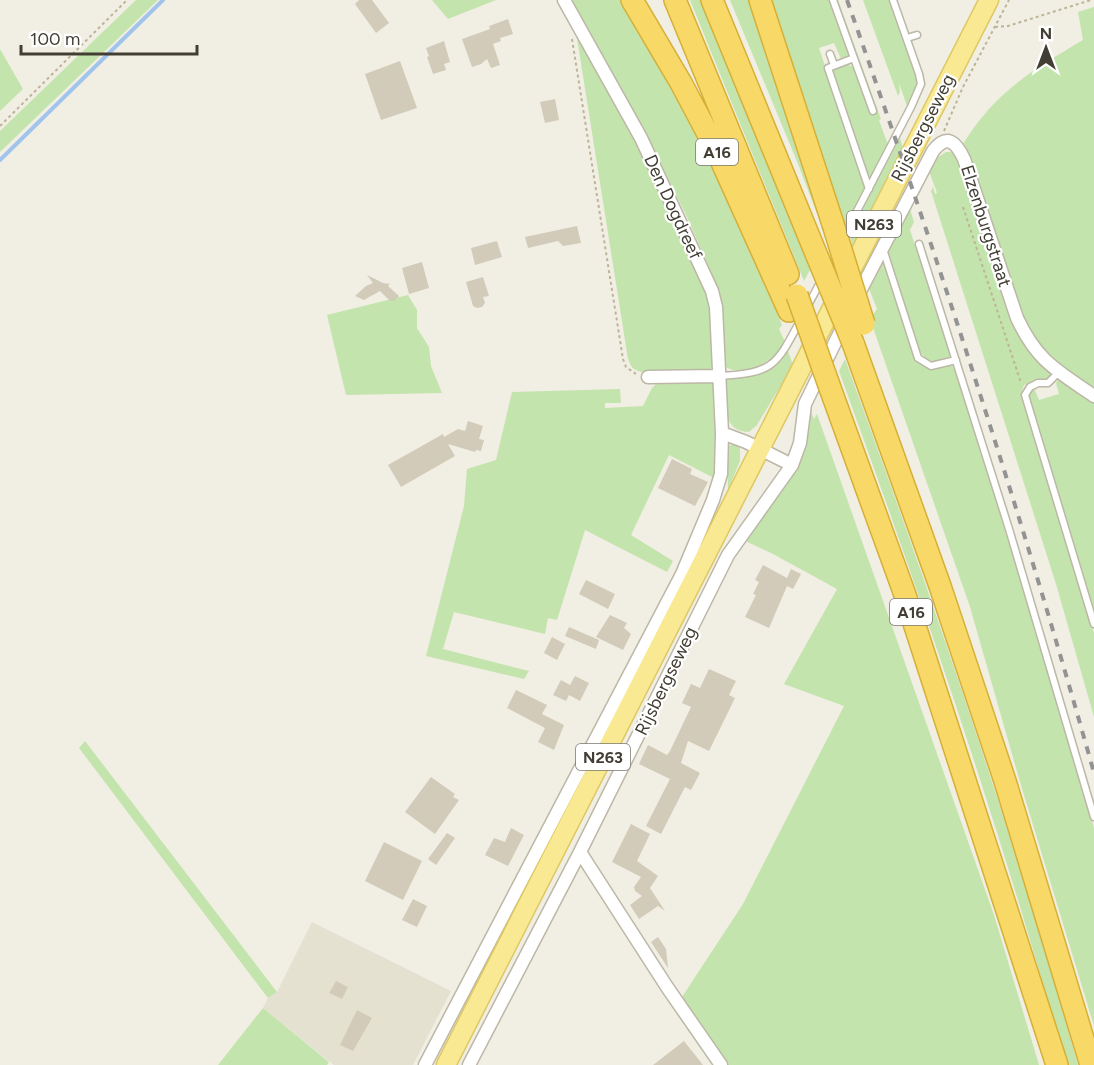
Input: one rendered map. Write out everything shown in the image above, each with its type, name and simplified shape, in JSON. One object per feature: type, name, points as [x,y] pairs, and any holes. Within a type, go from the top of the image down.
[{"type":"highway","name":"A16","points":[[632,0],[681,83],[716,149],[814,345],[904,592],[1056,1065]]},
{"type":"highway","name":"A16","points":[[675,0],[793,303]]},
{"type":"highway","name":"A16","points":[[711,0],[828,256],[853,344],[943,596],[1005,781],[1091,1065]]},
{"type":"highway","name":"A16","points":[[760,0],[864,324],[868,382]]},
{"type":"main road","name":"Rijsbergseweg","points":[[446,1065],[989,0]]},
{"type":"street","name":"Den Dogdreef","points":[[564,0],[642,138],[712,291],[717,322],[722,433]]},
{"type":"street","name":"Elzenburgstraat","points":[[938,144],[944,141],[958,146],[964,159],[1024,333],[1040,356],[1094,396]]},
{"type":"street","points":[[722,433],[760,448],[792,465],[800,443],[805,404],[938,144]]},
{"type":"street","points":[[648,377],[718,376]]},
{"type":"street","name":"Rijsbergseweg","points":[[425,1065],[682,574],[713,500],[721,474],[722,433]]},
{"type":"street","name":"Rijsbergseweg","points":[[469,1065],[580,852],[728,555],[792,465]]},
{"type":"street","points":[[580,852],[667,987],[721,1065]]},
{"type":"lane","points":[[833,0],[873,111]]},
{"type":"lane","points":[[718,376],[752,374],[777,360],[828,256],[869,189],[911,107],[921,84],[893,0]]},
{"type":"lane","points":[[907,38],[917,35]]},
{"type":"lane","points":[[830,54],[834,65]]},
{"type":"lane","points":[[854,58],[828,68],[869,189]]},
{"type":"lane","points":[[919,244],[1062,703],[1094,817]]},
{"type":"lane","points":[[883,248],[918,358],[931,366],[956,360]]},
{"type":"lane","points":[[1059,372],[1048,383],[1038,383],[1028,389],[1026,398],[1094,624]]},
{"type":"path","points":[[0,126],[127,0]]},
{"type":"path","name":"Rijsbergseweg","points":[[938,144],[963,87],[1009,0]]},
{"type":"path","points":[[994,27],[1008,26],[1091,0]]},
{"type":"path","points":[[572,40],[623,359],[626,367],[632,372],[648,377]]},
{"type":"path","points":[[963,207],[1021,382],[1028,389]]},
{"type":"shaded area","points":[[312,922],[451,991],[413,1065],[334,1065],[263,1008],[268,998],[277,992]]},
{"type":"green space","points":[[136,0],[158,0],[0,152],[0,131]]},
{"type":"green space","points":[[432,0],[496,0],[448,19]]},
{"type":"green space","points":[[570,0],[621,0],[667,78],[709,159],[782,325],[779,329],[785,342],[774,355],[759,366],[742,371],[726,367],[721,301],[716,283],[686,215],[636,115]]},
{"type":"green space","points":[[690,0],[701,0],[811,268],[804,281]]},
{"type":"green space","points":[[730,0],[753,0],[824,229],[822,226]]},
{"type":"green space","points":[[769,0],[831,0],[851,54],[841,59],[834,43],[819,48],[865,185],[863,196],[847,228],[820,156]]},
{"type":"green space","points":[[836,0],[838,0],[881,119],[879,120],[888,145],[869,182],[833,76],[834,68],[846,64],[854,67]]},
{"type":"green space","points":[[863,0],[890,0],[918,79],[908,109],[899,83],[898,96]]},
{"type":"green space","points":[[1094,7],[1094,391],[1055,365],[1027,331],[963,144],[988,110],[1016,84],[1083,40],[1078,12]]},
{"type":"green space","points":[[576,32],[641,148],[704,284],[712,307],[713,367],[708,370],[651,374],[634,369],[628,359]]},
{"type":"green space","points":[[0,49],[23,89],[0,111]]},
{"type":"green space","points":[[900,138],[904,151],[853,246],[849,233]]},
{"type":"green space","points":[[946,152],[952,152],[959,158],[1015,320],[1051,374],[1049,379],[1024,385],[1022,391],[1094,633],[1094,717],[1056,584],[931,191],[933,187],[935,194],[937,193],[929,171],[938,157]]},
{"type":"green space","points":[[909,206],[914,222],[910,230],[951,353],[948,360],[930,361],[918,348],[887,255],[887,250]]},
{"type":"green space","points":[[884,261],[923,364],[950,364],[956,370],[1076,763],[1094,828],[1094,1026],[970,607],[870,319],[877,309],[868,286]]},
{"type":"green space","points":[[408,295],[417,310],[417,328],[429,347],[431,366],[442,393],[346,395],[327,315]]},
{"type":"green space","points":[[788,351],[793,365],[757,425],[749,432],[735,428],[727,417],[726,380],[764,372]]},
{"type":"green space","points":[[845,359],[968,710],[1025,887],[1078,1065],[1066,1065],[1015,890],[959,716],[839,371]]},
{"type":"green space","points":[[1059,379],[1094,400],[1094,616],[1028,397],[1029,391],[1034,388],[1039,400],[1059,394],[1056,383]]},
{"type":"green space","points":[[713,381],[716,394],[716,479],[669,455],[631,535],[673,561],[667,572],[585,530],[557,620],[548,618],[545,634],[454,612],[443,649],[529,671],[524,679],[426,656],[464,506],[467,469],[496,460],[512,392],[620,389],[621,403],[605,403],[605,408],[643,406],[657,383]]},
{"type":"green space","points":[[809,407],[814,419],[817,414],[994,915],[1039,1065],[725,1065],[680,1000],[743,904],[844,706],[784,684],[837,589],[739,538],[779,495],[790,479],[801,449]]},
{"type":"green space","points":[[735,444],[740,448],[740,461],[728,490],[727,451],[730,445]]},
{"type":"green space","points":[[85,741],[277,992],[268,998],[79,748]]},
{"type":"green space","points":[[263,1008],[329,1062],[327,1065],[218,1065]]},
{"type":"building","points":[[359,0],[372,0],[389,23],[376,33],[355,4]]},
{"type":"building","points":[[508,19],[513,34],[500,38],[501,41],[493,44],[500,65],[491,68],[487,59],[472,67],[462,39],[490,29],[489,26]]},
{"type":"building","points":[[444,41],[450,62],[444,64],[446,70],[433,74],[426,48]]},
{"type":"building","points":[[400,61],[417,108],[381,120],[365,74]]},
{"type":"building","points":[[555,99],[559,120],[545,123],[540,102]]},
{"type":"building","points":[[577,226],[581,243],[563,246],[558,241],[528,248],[525,237]]},
{"type":"building","points":[[497,241],[502,257],[475,265],[471,248]]},
{"type":"building","points":[[422,262],[429,288],[409,294],[402,268]]},
{"type":"building","points":[[367,275],[390,284],[388,286],[399,296],[394,301],[390,301],[380,291],[364,300],[355,296],[373,283]]},
{"type":"building","points":[[483,277],[489,296],[483,297],[485,303],[482,307],[477,308],[473,306],[466,282]]},
{"type":"building","points":[[468,421],[483,426],[479,439],[484,440],[481,451],[476,450],[475,452],[448,444],[455,456],[401,487],[388,465],[443,434],[444,437],[458,429],[465,431]]},
{"type":"building","points":[[672,459],[692,469],[690,474],[708,482],[695,506],[658,488]]},
{"type":"building","points":[[763,565],[787,578],[791,569],[801,574],[793,589],[787,586],[769,628],[745,617],[756,595],[753,594],[759,582],[755,580]]},
{"type":"building","points":[[586,580],[615,594],[608,609],[579,594]]},
{"type":"building","points":[[610,615],[627,623],[624,628],[631,634],[623,650],[596,637]]},
{"type":"building","points":[[569,627],[599,640],[596,649],[565,636]]},
{"type":"building","points":[[552,637],[565,644],[557,660],[544,653]]},
{"type":"building","points":[[709,669],[736,681],[729,695],[735,698],[709,751],[688,741],[681,763],[700,773],[691,790],[685,787],[661,834],[646,826],[670,779],[639,764],[648,745],[667,755],[670,751],[691,707],[682,703],[691,684],[700,688]]},
{"type":"building","points":[[575,676],[589,683],[580,701],[569,695],[566,701],[553,695],[561,680],[570,685]]},
{"type":"building","points":[[516,690],[547,705],[542,714],[564,725],[554,750],[538,742],[545,728],[507,708]]},
{"type":"building","points":[[431,777],[455,794],[453,797],[459,800],[435,834],[405,812]]},
{"type":"building","points":[[631,824],[650,834],[637,861],[658,876],[650,888],[665,911],[658,906],[639,919],[630,905],[642,896],[635,891],[634,887],[641,877],[612,862]]},
{"type":"building","points":[[511,828],[524,835],[508,866],[485,855],[494,838],[505,842]]},
{"type":"building","points":[[447,833],[455,838],[436,865],[428,859]]},
{"type":"building","points":[[384,842],[422,861],[403,900],[365,881]]},
{"type":"building","points":[[413,899],[427,906],[417,927],[402,920]]},
{"type":"building","points":[[658,937],[666,949],[668,968],[651,942]]},
{"type":"building","points":[[336,981],[348,987],[342,999],[329,993]]},
{"type":"building","points":[[357,1010],[372,1018],[353,1051],[340,1045]]},
{"type":"building","points":[[684,1041],[703,1065],[653,1065],[666,1055]]},
{"type":"waterway","points":[[0,160],[163,0]]},
{"type":"railway","points":[[847,0],[977,384],[1094,773]]}]
